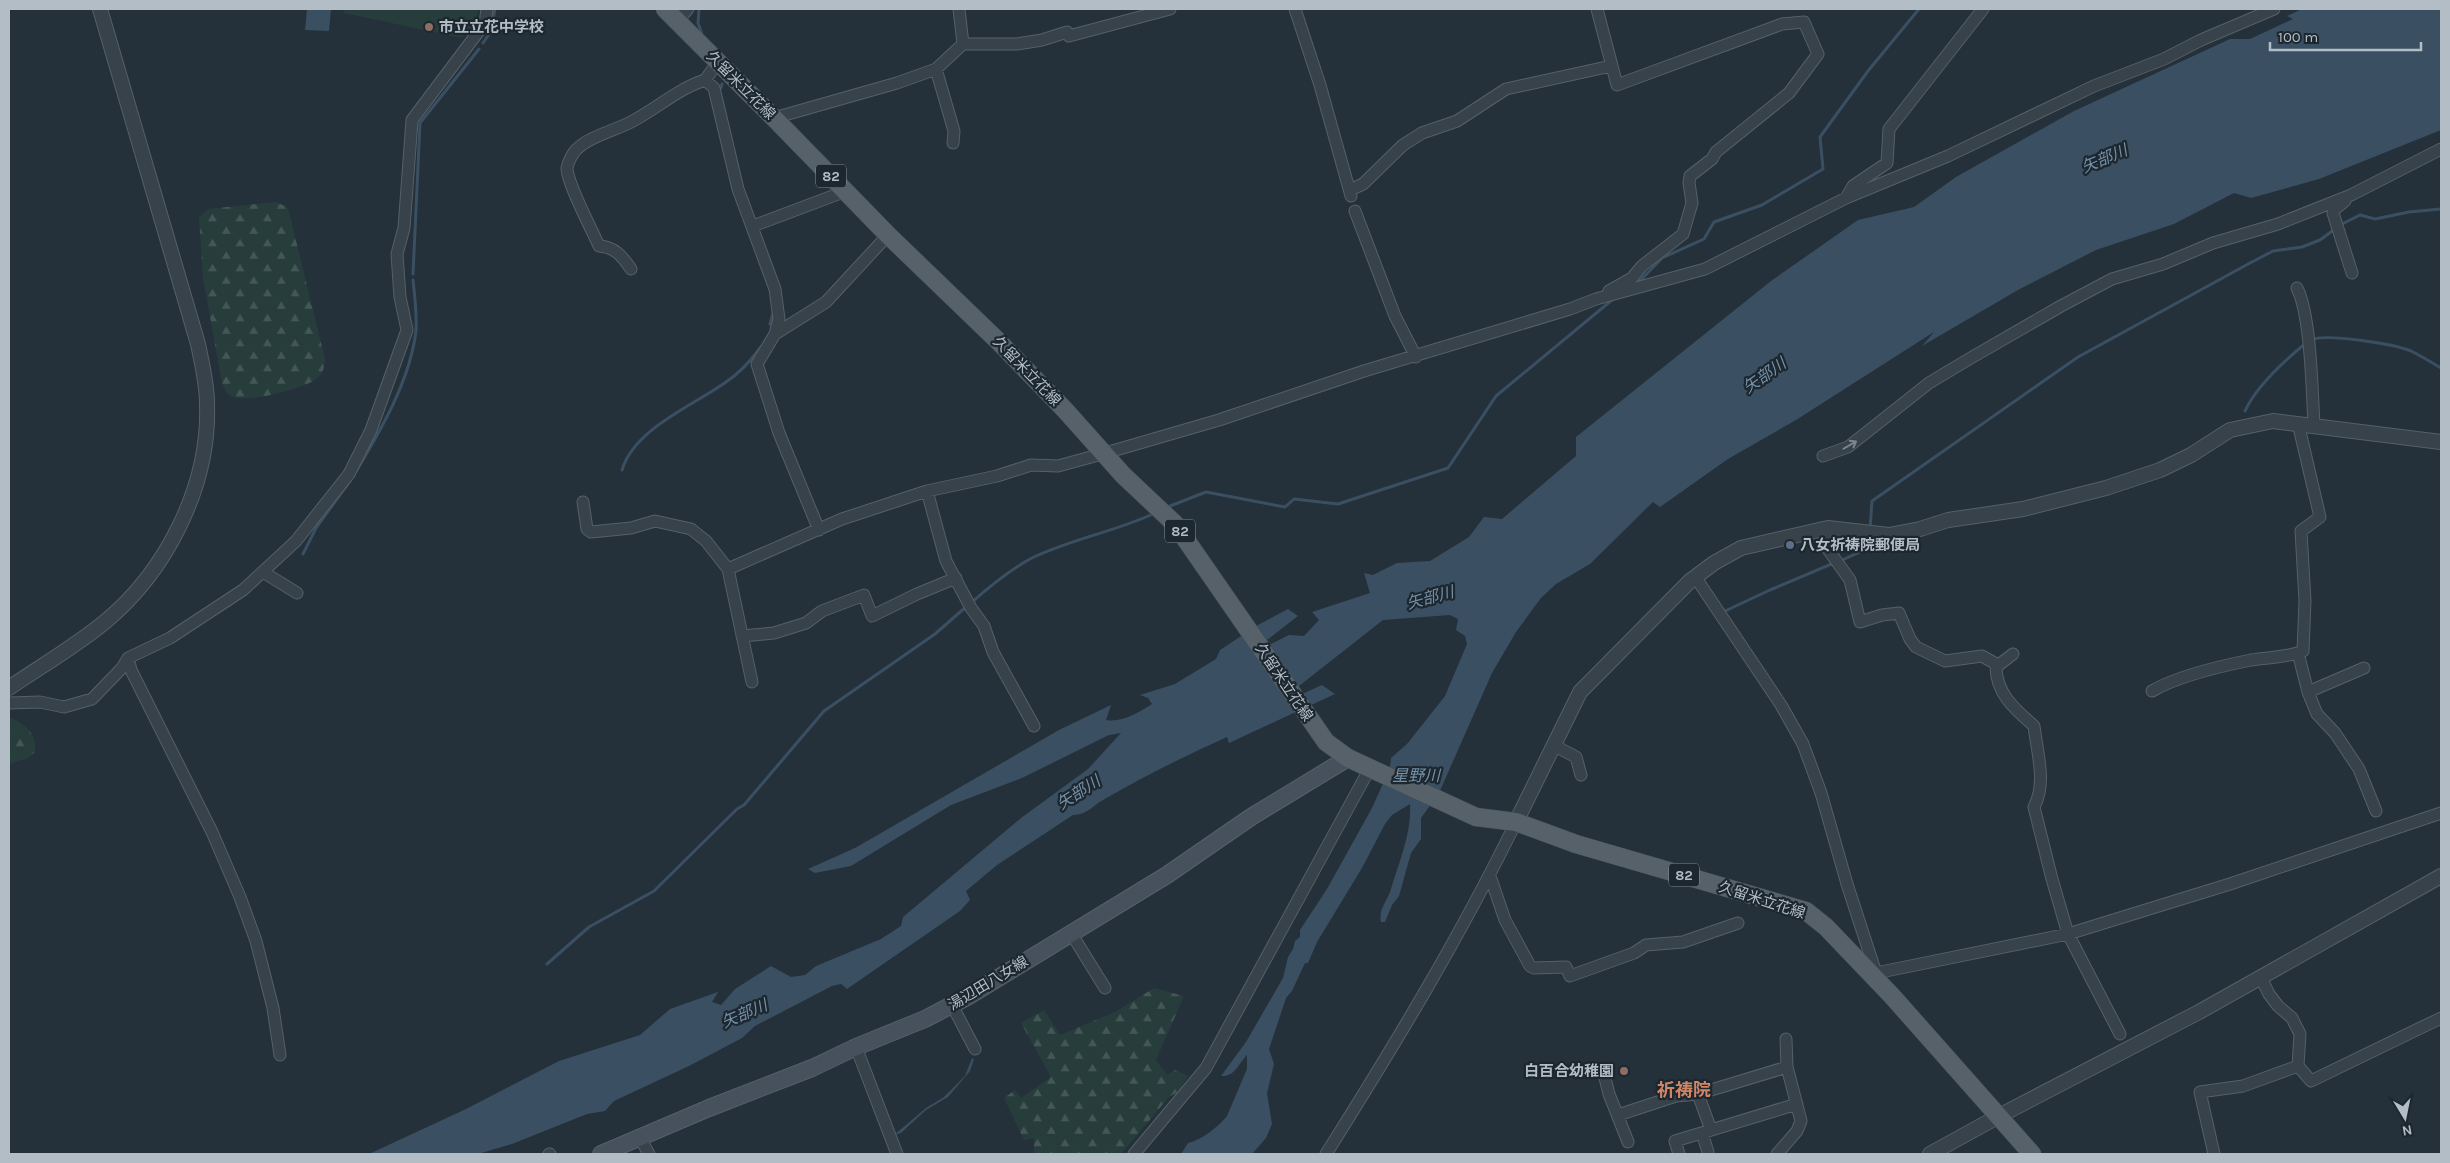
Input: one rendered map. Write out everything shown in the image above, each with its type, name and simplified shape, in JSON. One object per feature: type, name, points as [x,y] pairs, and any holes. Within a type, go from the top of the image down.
[{"type":"main road","name":"久留米立花線","points":[[676,13],[718,62],[888,235],[999,342],[1065,410],[1102,454],[1175,524],[1326,742],[1348,758],[1476,817],[1516,822],[1576,844],[1806,911],[1826,927],[1873,973],[2032,1154]]},
{"type":"main road","name":"湯辺田八女線","points":[[601,1154],[709,1108],[812,1068],[856,1047],[925,1019],[952,1005],[1167,875],[1251,817],[1348,758]]},
{"type":"street","points":[[9,688],[107,620],[136,591],[159,562],[193,493],[206,430],[205,379],[198,344],[100,9]]},
{"type":"street","points":[[9,703],[40,702],[64,707],[92,699],[127,665],[243,590],[296,541],[349,474],[371,430],[407,330],[400,297],[397,254],[404,228],[412,120],[485,23],[487,9]]},
{"type":"street","points":[[959,9],[963,44]]},
{"type":"street","points":[[774,118],[896,83],[936,69],[963,44],[1017,44],[1042,40],[1067,32],[1069,36],[1170,9]]},
{"type":"street","points":[[1295,9],[1320,85],[1350,194],[1403,145],[1422,133],[1457,121],[1506,89],[1612,68]]},
{"type":"street","points":[[1597,9],[1617,86],[1729,43],[1789,24],[1804,22],[1818,54],[1789,93],[1716,152],[1712,159],[1690,176],[1688,183],[1692,203],[1683,234],[1642,266],[1632,278],[1609,291],[1607,298]]},
{"type":"street","points":[[1846,198],[1853,186],[1887,163],[1889,129],[1983,9]]},
{"type":"street","points":[[728,570],[881,505],[927,491],[997,476],[1031,465],[1058,466],[1102,454],[1219,420],[1364,371],[1416,357],[1493,331],[1570,309],[1596,299],[1607,298],[1704,269],[1846,198],[1948,156],[2094,86],[2164,59],[2201,40],[2274,9]]},
{"type":"street","points":[[631,269],[621,254],[608,246],[599,246],[571,182],[567,168],[572,155],[578,148],[591,140],[630,122],[668,98],[705,80],[718,62]]},
{"type":"street","points":[[936,69],[954,131],[953,143]]},
{"type":"street","points":[[705,80],[714,88],[738,189],[753,226],[754,237],[777,298],[779,319],[775,334],[757,364],[779,433],[819,530]]},
{"type":"street","points":[[1822,456],[1848,447],[1929,383],[2060,306],[2112,279],[2162,264],[2214,243],[2278,224],[2351,194],[2441,149]]},
{"type":"street","points":[[753,226],[846,191]]},
{"type":"street","points":[[2351,194],[2335,208],[2333,214],[2352,272]]},
{"type":"street","points":[[1355,211],[1394,316],[1416,357]]},
{"type":"street","points":[[775,334],[826,302],[888,235]]},
{"type":"street","points":[[2297,288],[2302,297],[2314,425]]},
{"type":"street","points":[[1326,1154],[1427,989],[1490,876],[1580,692],[1660,611],[1714,563],[1741,548],[1823,528],[1889,534],[1920,529],[1948,520],[2023,509],[2106,488],[2160,470],[2191,455],[2230,430],[2273,421],[2441,442]]},
{"type":"street","points":[[2152,691],[2162,685],[2243,662],[2303,651],[2305,601],[2301,531],[2320,517],[2298,423]]},
{"type":"street","points":[[927,491],[946,561],[984,626],[994,652],[1034,726]]},
{"type":"street","points":[[583,502],[587,528],[591,532],[631,528],[654,521],[691,528],[706,541],[728,570],[752,682]]},
{"type":"street","points":[[1823,528],[1827,548],[1850,580],[1860,622],[1882,615],[1899,613],[1910,639],[1916,647],[1945,662],[1982,656],[1998,665]]},
{"type":"street","points":[[263,572],[297,594]]},
{"type":"street","points":[[742,636],[774,633],[806,623],[822,611],[864,595],[872,616],[916,594],[956,578]]},
{"type":"street","points":[[1696,578],[1782,704],[1804,744],[1821,793],[1873,973],[2068,934],[2230,884],[2441,813]]},
{"type":"street","points":[[2298,653],[2308,692],[2317,714],[2335,733],[2359,769],[2376,810]]},
{"type":"street","points":[[2013,654],[1996,667],[1996,676],[2002,693],[2014,708],[2034,726],[2041,782],[2039,799],[2034,808],[2052,880],[2068,934],[2120,1034]]},
{"type":"street","points":[[127,665],[142,690],[212,832],[240,897],[256,941],[273,1008],[280,1055]]},
{"type":"street","points":[[2308,692],[2364,668]]},
{"type":"street","points":[[1553,745],[1576,757],[1581,775]]},
{"type":"street","points":[[1134,1154],[1206,1068],[1373,769]]},
{"type":"street","points":[[1490,876],[1505,920],[1530,966],[1534,968],[1566,967],[1570,976],[1634,953],[1646,945],[1683,942],[1738,923]]},
{"type":"street","points":[[1930,1154],[1999,1116],[2129,1050],[2441,876]]},
{"type":"street","points":[[1071,933],[1105,988]]},
{"type":"street","points":[[2261,978],[2278,1006],[2292,1018],[2300,1034],[2298,1066],[2311,1081],[2441,1018]]},
{"type":"street","points":[[952,1005],[975,1049]]},
{"type":"street","points":[[1776,1154],[1797,1131],[1801,1122],[1787,1067],[1786,1039]]},
{"type":"street","points":[[856,1047],[897,1154]]},
{"type":"street","points":[[2214,1154],[2200,1092],[2243,1086],[2298,1066]]},
{"type":"street","points":[[1618,1115],[1676,1096],[1698,1094],[1787,1067]]},
{"type":"street","points":[[1604,1070],[1628,1142]]},
{"type":"street","points":[[1698,1094],[1707,1132],[1708,1152]]},
{"type":"street","points":[[1679,1154],[1675,1141],[1796,1104]]},
{"type":"street","points":[[640,1138],[649,1154]]},
{"type":"green space","points":[[345,9],[479,9],[472,31],[461,38],[344,13]]},
{"type":"green space","points":[[276,202],[287,207],[290,216],[325,359],[323,369],[321,375],[313,381],[291,390],[251,398],[233,397],[226,392],[221,378],[203,278],[199,217],[208,209]]},
{"type":"green space","points":[[9,717],[25,726],[32,734],[35,752],[28,758],[9,764]]},
{"type":"green space","points":[[1154,988],[1184,996],[1156,1060],[1167,1075],[1175,1070],[1188,1076],[1178,1092],[1169,1097],[1121,1154],[1034,1154],[1034,1138],[1024,1140],[1004,1098],[1015,1090],[1021,1098],[1051,1077],[1021,1023],[1044,1010],[1060,1035],[1115,1012]]},
{"type":"water","points":[[307,9],[331,9],[329,31],[305,30]]},
{"type":"water","points":[[2302,9],[2441,9],[2441,130],[2319,179],[2251,198],[2234,193],[2174,224],[2096,250],[2018,290],[1922,346],[1934,332],[1796,420],[1728,459],[1660,507],[1653,502],[1590,564],[1556,584],[1541,598],[1516,632],[1492,673],[1439,793],[1421,818],[1421,839],[1411,853],[1399,896],[1392,905],[1385,922],[1381,922],[1380,917],[1390,893],[1404,847],[1409,825],[1410,804],[1392,815],[1385,824],[1362,868],[1317,942],[1308,963],[1305,963],[1292,991],[1286,998],[1269,1049],[1274,1064],[1267,1093],[1272,1124],[1266,1138],[1252,1154],[1181,1154],[1188,1143],[1209,1133],[1227,1116],[1247,1069],[1247,1055],[1233,1072],[1226,1076],[1221,1076],[1246,1042],[1283,978],[1288,957],[1295,941],[1300,937],[1300,930],[1327,889],[1372,808],[1390,768],[1391,758],[1407,744],[1445,696],[1467,644],[1465,636],[1456,630],[1458,619],[1450,615],[1383,620],[1299,686],[1302,694],[1322,685],[1335,694],[1229,743],[1227,737],[1211,744],[1134,783],[1086,812],[1073,815],[997,865],[966,891],[970,900],[960,911],[847,989],[841,984],[832,986],[755,1026],[742,1038],[689,1066],[614,1101],[605,1111],[587,1114],[512,1144],[478,1154],[369,1154],[466,1109],[559,1061],[640,1035],[670,1009],[718,992],[712,1002],[721,1005],[735,989],[771,966],[791,977],[805,975],[816,966],[881,939],[901,926],[903,917],[1021,818],[1088,769],[1121,733],[1109,735],[1022,778],[951,805],[851,866],[815,873],[808,869],[855,848],[1059,730],[1111,705],[1106,720],[1118,720],[1142,710],[1152,704],[1148,698],[1140,695],[1175,684],[1216,659],[1220,650],[1258,625],[1288,609],[1298,616],[1267,640],[1271,644],[1289,635],[1304,636],[1319,620],[1312,612],[1370,593],[1364,573],[1373,575],[1397,563],[1430,561],[1469,537],[1484,517],[1502,519],[1576,456],[1576,437],[1771,281],[1858,220],[1914,207],[1956,177],[2074,111],[2230,39],[2250,39],[2293,19],[2287,16]]},
{"type":"water","points":[[972,1058],[974,1059],[970,1071],[948,1097],[926,1110],[901,1133],[894,1135],[926,1108],[944,1097],[965,1076]]},
{"type":"waterway","points":[[492,26],[495,9]]},
{"type":"waterway","points":[[699,9],[698,23],[703,37]]},
{"type":"waterway","points":[[1638,283],[1662,258],[1704,239],[1714,222],[1762,205],[1823,169],[1820,137],[1868,71],[1919,9]]},
{"type":"waterway","points":[[483,43],[490,33]]},
{"type":"waterway","points":[[413,274],[420,123],[479,49]]},
{"type":"waterway","points":[[721,88],[722,84]]},
{"type":"waterway","points":[[2340,225],[2360,215],[2375,219],[2409,212],[2441,209]]},
{"type":"waterway","points":[[1870,529],[1872,501],[2078,357],[2273,251],[2302,247],[2320,240],[2335,229]]},
{"type":"waterway","points":[[357,470],[394,403],[408,367],[416,331],[413,280]]},
{"type":"waterway","points":[[1165,508],[1206,492],[1285,507],[1294,499],[1338,504],[1448,468],[1496,396],[1612,300]]},
{"type":"waterway","points":[[770,324],[774,310]]},
{"type":"waterway","points":[[2311,340],[2331,338],[2390,345],[2411,351],[2441,368]]},
{"type":"waterway","points":[[2245,411],[2256,392],[2264,383],[2306,343]]},
{"type":"waterway","points":[[622,470],[629,455],[652,430],[731,378],[745,366],[761,347]]},
{"type":"waterway","points":[[303,554],[316,528],[350,481]]},
{"type":"waterway","points":[[972,602],[999,579],[1030,559],[1155,513]]},
{"type":"waterway","points":[[1840,561],[1871,547],[1871,537]]},
{"type":"waterway","points":[[1725,611],[1834,563]]},
{"type":"waterway","points":[[547,964],[589,927],[654,891],[737,809],[744,805],[824,711],[935,634],[967,606]]},
{"type":"place","name":"市立立花中学校","points":[[429,27]]},
{"type":"place","name":"八女祈祷院郵便局","points":[[1790,545]]},
{"type":"place","name":"白百合幼稚園","points":[[1624,1071]]},
{"type":"district","name":"祈祷院","points":[[1684,1090]]},
{"type":"water label","name":"矢部川","points":[[2104,158]]},
{"type":"water label","name":"矢部川","points":[[1764,375]]},
{"type":"water label","name":"矢部川","points":[[1430,597]]},
{"type":"water label","name":"星野川","points":[[1416,775]]},
{"type":"water label","name":"矢部川","points":[[1078,792]]},
{"type":"water label","name":"矢部川","points":[[744,1013]]}]
